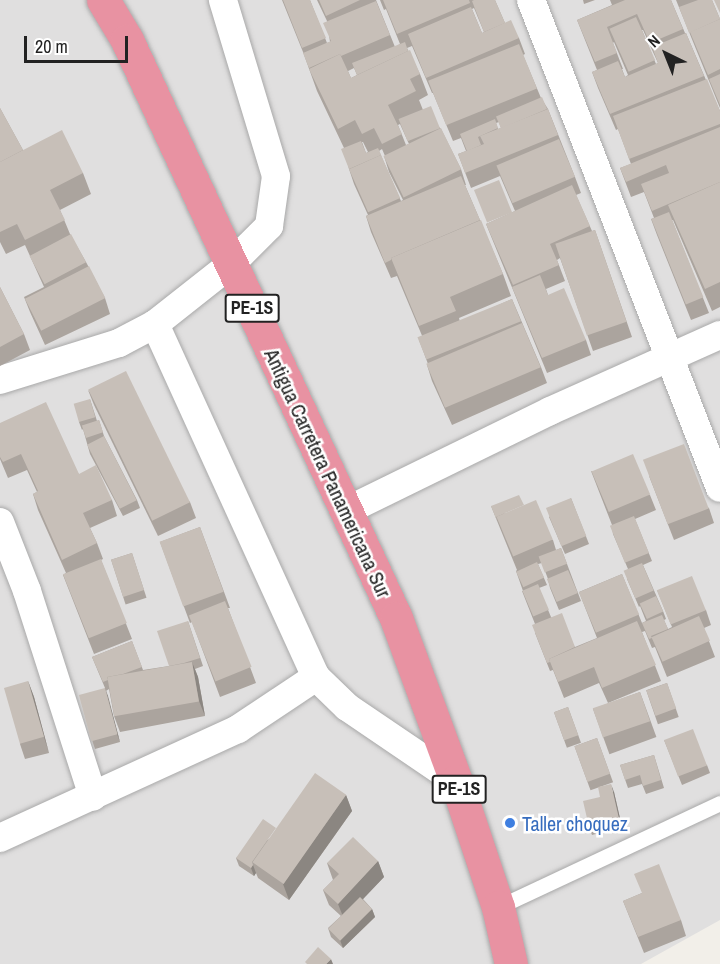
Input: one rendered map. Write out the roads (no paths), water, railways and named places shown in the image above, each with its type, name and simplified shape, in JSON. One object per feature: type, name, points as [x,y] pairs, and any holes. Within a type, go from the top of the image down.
[{"type":"highway","name":"Antigua Carretera Panamericana Sur","points":[[103,0],[127,40],[396,618],[456,782],[498,907],[511,964]]},
{"type":"street","points":[[0,380],[119,343],[155,324],[231,264],[269,226],[276,176],[223,0]]},
{"type":"street","points":[[531,0],[671,356],[720,488]]},
{"type":"street","points":[[155,324],[316,677],[347,707],[456,782]]},
{"type":"street","points":[[346,511],[550,411],[720,335]]},
{"type":"street","points":[[0,522],[27,591],[93,797]]},
{"type":"street","points":[[0,838],[238,729],[316,677]]},
{"type":"lane","points":[[498,907],[720,803]]},
{"type":"place","name":"Taller choquez","points":[[510,823]]}]
